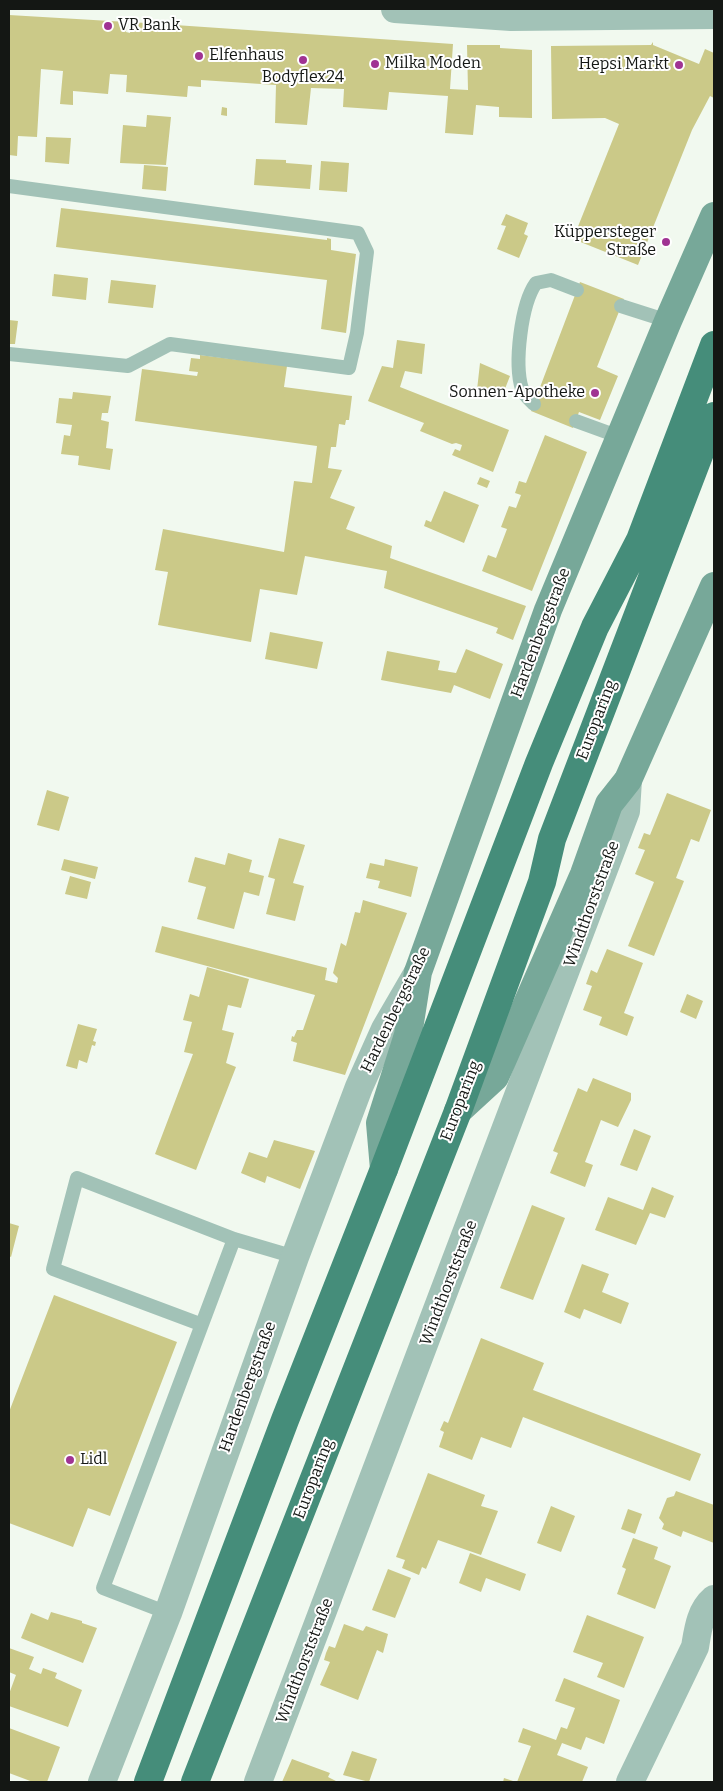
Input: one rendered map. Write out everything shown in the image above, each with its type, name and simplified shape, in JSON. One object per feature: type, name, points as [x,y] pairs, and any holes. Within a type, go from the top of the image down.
[{"type":"highway","points":[[148,1782],[285,1420],[384,1169],[539,763],[595,627],[640,540],[714,345]]},
{"type":"highway","name":"Europaring","points":[[195,1782],[458,1111],[540,889],[552,839],[714,416]]},
{"type":"main road","name":"Hardenbergstraße","points":[[418,972],[548,610],[668,321],[714,216]]},
{"type":"main road","name":"Windthorststraße","points":[[458,1111],[495,1077],[584,874],[609,804],[628,780],[714,586]]},
{"type":"main road","points":[[384,1169],[380,1123],[408,1035],[418,972]]},
{"type":"street","points":[[405,9],[511,17],[714,15]]},
{"type":"street","name":"Windthorststraße","points":[[258,1782],[623,820],[626,811],[628,780]]},
{"type":"street","name":"Hardenbergstraße","points":[[102,1782],[168,1613],[295,1257],[359,1087],[385,1029],[418,972]]},
{"type":"street","points":[[630,1782],[695,1647],[698,1627],[705,1607],[714,1599]]},
{"type":"lane","points":[[9,186],[358,233],[367,252],[357,333],[349,368],[170,344],[128,366],[9,354]]},
{"type":"lane","points":[[534,404],[522,392],[518,366],[525,309],[530,292],[536,283],[551,280],[577,290]]},
{"type":"lane","points":[[621,306],[668,321]]},
{"type":"lane","points":[[576,421],[620,437]]},
{"type":"lane","points":[[200,1324],[52,1269],[77,1178],[234,1238],[295,1257]]},
{"type":"lane","points":[[168,1613],[103,1588],[200,1324],[234,1238]]},
{"type":"building","points":[[9,15],[127,22],[126,32],[130,33],[131,22],[453,44],[450,89],[468,90],[467,45],[500,45],[500,48],[532,50],[532,118],[499,117],[499,107],[476,105],[473,135],[445,133],[448,96],[389,92],[387,110],[343,107],[344,89],[311,88],[307,125],[275,123],[276,85],[201,80],[201,87],[188,86],[187,97],[126,92],[127,75],[110,74],[108,94],[73,91],[73,105],[60,104],[63,71],[41,69],[37,137],[18,136],[17,156],[9,155]]},
{"type":"building","points":[[653,42],[653,45],[699,64],[705,49],[714,53],[714,98],[710,96],[692,130],[638,265],[573,239],[619,124],[605,118],[552,119],[551,46],[651,45]]},
{"type":"building","points":[[222,107],[227,108],[227,116],[221,115]]},
{"type":"building","points":[[147,115],[171,117],[166,165],[120,163],[123,125],[146,127]]},
{"type":"building","points":[[46,137],[71,138],[69,164],[45,162]]},
{"type":"building","points":[[256,159],[286,160],[286,163],[312,165],[310,189],[254,185]]},
{"type":"building","points":[[321,161],[349,163],[347,192],[319,190]]},
{"type":"building","points":[[144,165],[168,167],[166,191],[142,189]]},
{"type":"building","points":[[61,208],[331,239],[331,250],[356,254],[346,333],[321,329],[327,280],[56,247]]},
{"type":"building","points":[[506,214],[528,223],[524,234],[528,236],[519,258],[497,249],[506,226],[501,225]]},
{"type":"building","points":[[54,274],[88,278],[86,300],[52,296]]},
{"type":"building","points":[[111,280],[156,285],[153,308],[108,303]]},
{"type":"building","points":[[580,282],[624,299],[597,367],[618,376],[600,420],[579,412],[573,428],[531,411]]},
{"type":"building","points":[[9,320],[18,321],[15,344],[9,344]]},
{"type":"building","points":[[397,340],[425,344],[422,374],[405,371],[400,387],[509,430],[493,472],[452,455],[455,449],[460,451],[462,445],[452,444],[420,431],[424,423],[368,401],[382,366],[393,368]]},
{"type":"building","points":[[200,355],[287,366],[284,387],[352,396],[349,420],[346,420],[345,425],[339,424],[336,447],[331,447],[328,468],[342,470],[330,498],[355,507],[346,529],[392,546],[390,558],[526,606],[513,640],[496,633],[498,628],[384,588],[387,571],[305,556],[297,595],[260,589],[251,642],[158,625],[168,572],[155,570],[163,529],[284,552],[294,481],[312,483],[317,446],[135,421],[142,369],[197,376],[198,372],[189,371],[191,358],[200,359]]},
{"type":"building","points":[[480,363],[510,376],[501,399],[477,390]]},
{"type":"building","points":[[73,392],[111,396],[108,413],[102,413],[101,420],[109,422],[106,448],[113,449],[110,470],[78,465],[79,456],[61,454],[64,435],[70,436],[72,425],[56,423],[59,398],[72,399]]},
{"type":"building","points":[[545,435],[587,452],[532,591],[482,571],[488,555],[496,558],[507,529],[501,527],[509,506],[516,508],[521,495],[515,493],[519,481],[526,483]]},
{"type":"building","points":[[480,477],[490,481],[487,488],[477,484]]},
{"type":"building","points":[[444,491],[479,505],[464,543],[424,526],[426,520],[431,522]]},
{"type":"building","points":[[270,632],[323,642],[317,669],[265,659]]},
{"type":"building","points":[[466,649],[503,664],[490,699],[454,685],[451,693],[381,680],[387,651],[440,661],[438,670],[456,673]]},
{"type":"building","points":[[47,790],[69,797],[59,831],[37,825]]},
{"type":"building","points":[[667,793],[711,810],[699,842],[691,839],[676,878],[684,881],[654,956],[628,946],[654,882],[635,874],[645,850],[638,848],[644,833],[650,835]]},
{"type":"building","points":[[279,838],[305,845],[293,883],[304,886],[295,921],[266,914],[275,879],[268,877]]},
{"type":"building","points":[[228,853],[252,860],[249,872],[264,876],[259,896],[244,892],[234,929],[197,919],[206,887],[188,882],[195,857],[225,865]]},
{"type":"building","points":[[64,859],[98,867],[95,879],[61,870]]},
{"type":"building","points":[[385,859],[418,867],[411,897],[378,888],[380,881],[366,878],[370,863],[384,866]]},
{"type":"building","points":[[70,876],[91,882],[87,899],[65,894]]},
{"type":"building","points":[[363,900],[407,913],[345,1075],[293,1061],[297,1043],[291,1041],[292,1036],[294,1037],[297,1030],[303,1030],[315,995],[155,952],[162,926],[327,968],[325,980],[337,983],[338,978],[333,973],[341,943],[346,946],[355,912],[360,913]]},
{"type":"building","points":[[607,949],[643,963],[624,1013],[634,1017],[627,1036],[599,1025],[602,1017],[583,1010],[592,986],[586,984],[591,970],[597,973]]},
{"type":"building","points":[[207,967],[249,979],[241,1008],[228,1005],[222,1030],[234,1033],[226,1063],[236,1067],[196,1170],[155,1154],[193,1054],[184,1052],[192,1022],[183,1020],[190,994],[199,997]]},
{"type":"building","points":[[687,994],[703,1001],[696,1019],[680,1012]]},
{"type":"building","points":[[78,1024],[97,1029],[93,1041],[96,1042],[95,1046],[92,1045],[87,1063],[79,1060],[77,1069],[66,1066]]},
{"type":"building","points":[[593,1078],[631,1093],[631,1100],[618,1127],[601,1120],[585,1162],[593,1165],[585,1187],[550,1173],[558,1153],[553,1151],[578,1088],[587,1092]]},
{"type":"building","points":[[634,1129],[651,1136],[637,1171],[620,1165]]},
{"type":"building","points":[[274,1140],[315,1151],[300,1189],[267,1176],[265,1183],[241,1173],[249,1152],[267,1158]]},
{"type":"building","points":[[652,1187],[674,1196],[665,1218],[650,1213],[636,1245],[595,1230],[608,1197],[643,1210]]},
{"type":"building","points":[[532,1205],[565,1218],[533,1300],[500,1288]]},
{"type":"building","points":[[9,1223],[19,1226],[11,1257],[9,1256]]},
{"type":"building","points":[[582,1264],[609,1274],[602,1292],[629,1303],[621,1324],[584,1309],[580,1319],[564,1312]]},
{"type":"building","name":"Lidl","points":[[54,1295],[177,1342],[110,1516],[88,1508],[73,1547],[9,1523],[9,1412]]},
{"type":"building","points":[[481,1338],[544,1363],[533,1390],[701,1454],[690,1481],[523,1417],[511,1448],[481,1437],[472,1460],[439,1447],[444,1432],[440,1430],[444,1421],[448,1423]]},
{"type":"building","points":[[428,1473],[485,1495],[481,1506],[498,1511],[481,1555],[438,1540],[426,1569],[422,1567],[419,1575],[402,1568],[405,1560],[396,1557]]},
{"type":"building","points":[[676,1491],[714,1505],[714,1543],[683,1531],[681,1537],[662,1529],[664,1524],[659,1518],[667,1498],[674,1496]]},
{"type":"building","points":[[551,1506],[575,1516],[561,1552],[537,1543]]},
{"type":"building","points":[[628,1509],[642,1514],[635,1534],[621,1529]]},
{"type":"building","points":[[633,1538],[658,1547],[654,1559],[671,1566],[655,1609],[617,1594],[626,1569],[622,1567]]},
{"type":"building","points":[[470,1553],[526,1574],[520,1591],[486,1578],[481,1592],[459,1583]]},
{"type":"building","points":[[388,1569],[411,1578],[395,1618],[372,1610]]},
{"type":"building","points":[[51,1612],[82,1621],[82,1623],[97,1628],[83,1663],[21,1638],[31,1613],[48,1620]]},
{"type":"building","points":[[587,1615],[644,1637],[624,1688],[597,1677],[603,1663],[573,1652]]},
{"type":"building","points":[[344,1624],[363,1631],[366,1626],[388,1634],[383,1653],[377,1650],[358,1700],[320,1685],[330,1662],[324,1660],[326,1653],[329,1646],[335,1648]]},
{"type":"building","points":[[9,1648],[34,1657],[29,1669],[41,1674],[43,1668],[57,1673],[55,1678],[82,1690],[68,1727],[9,1706],[9,1694],[16,1675],[9,1672]]},
{"type":"building","points":[[564,1678],[620,1700],[604,1744],[586,1737],[581,1750],[562,1743],[557,1755],[588,1767],[582,1782],[517,1782],[531,1746],[518,1742],[523,1728],[556,1740],[561,1727],[567,1729],[575,1708],[555,1701]]},
{"type":"building","points":[[9,1728],[60,1747],[47,1782],[33,1782],[9,1773]]},
{"type":"building","points":[[352,1751],[377,1759],[369,1782],[343,1775]]},
{"type":"building","points":[[292,1759],[330,1773],[328,1777],[338,1782],[282,1782]]},
{"type":"building","points":[[504,1778],[516,1782],[503,1782]]},
{"type":"place","name":"VR Bank","points":[[108,26]]},
{"type":"place","name":"Elfenhaus","points":[[199,56]]},
{"type":"place","name":"Bodyflex24","points":[[303,60]]},
{"type":"place","name":"Milka Moden","points":[[375,64]]},
{"type":"place","name":"Hepsi Markt","points":[[679,65]]},
{"type":"place","name":"Küppersteger Straße","points":[[666,242]]},
{"type":"place","name":"Sonnen-Apotheke","points":[[595,393]]},
{"type":"place","name":"Lidl","points":[[70,1460]]}]
